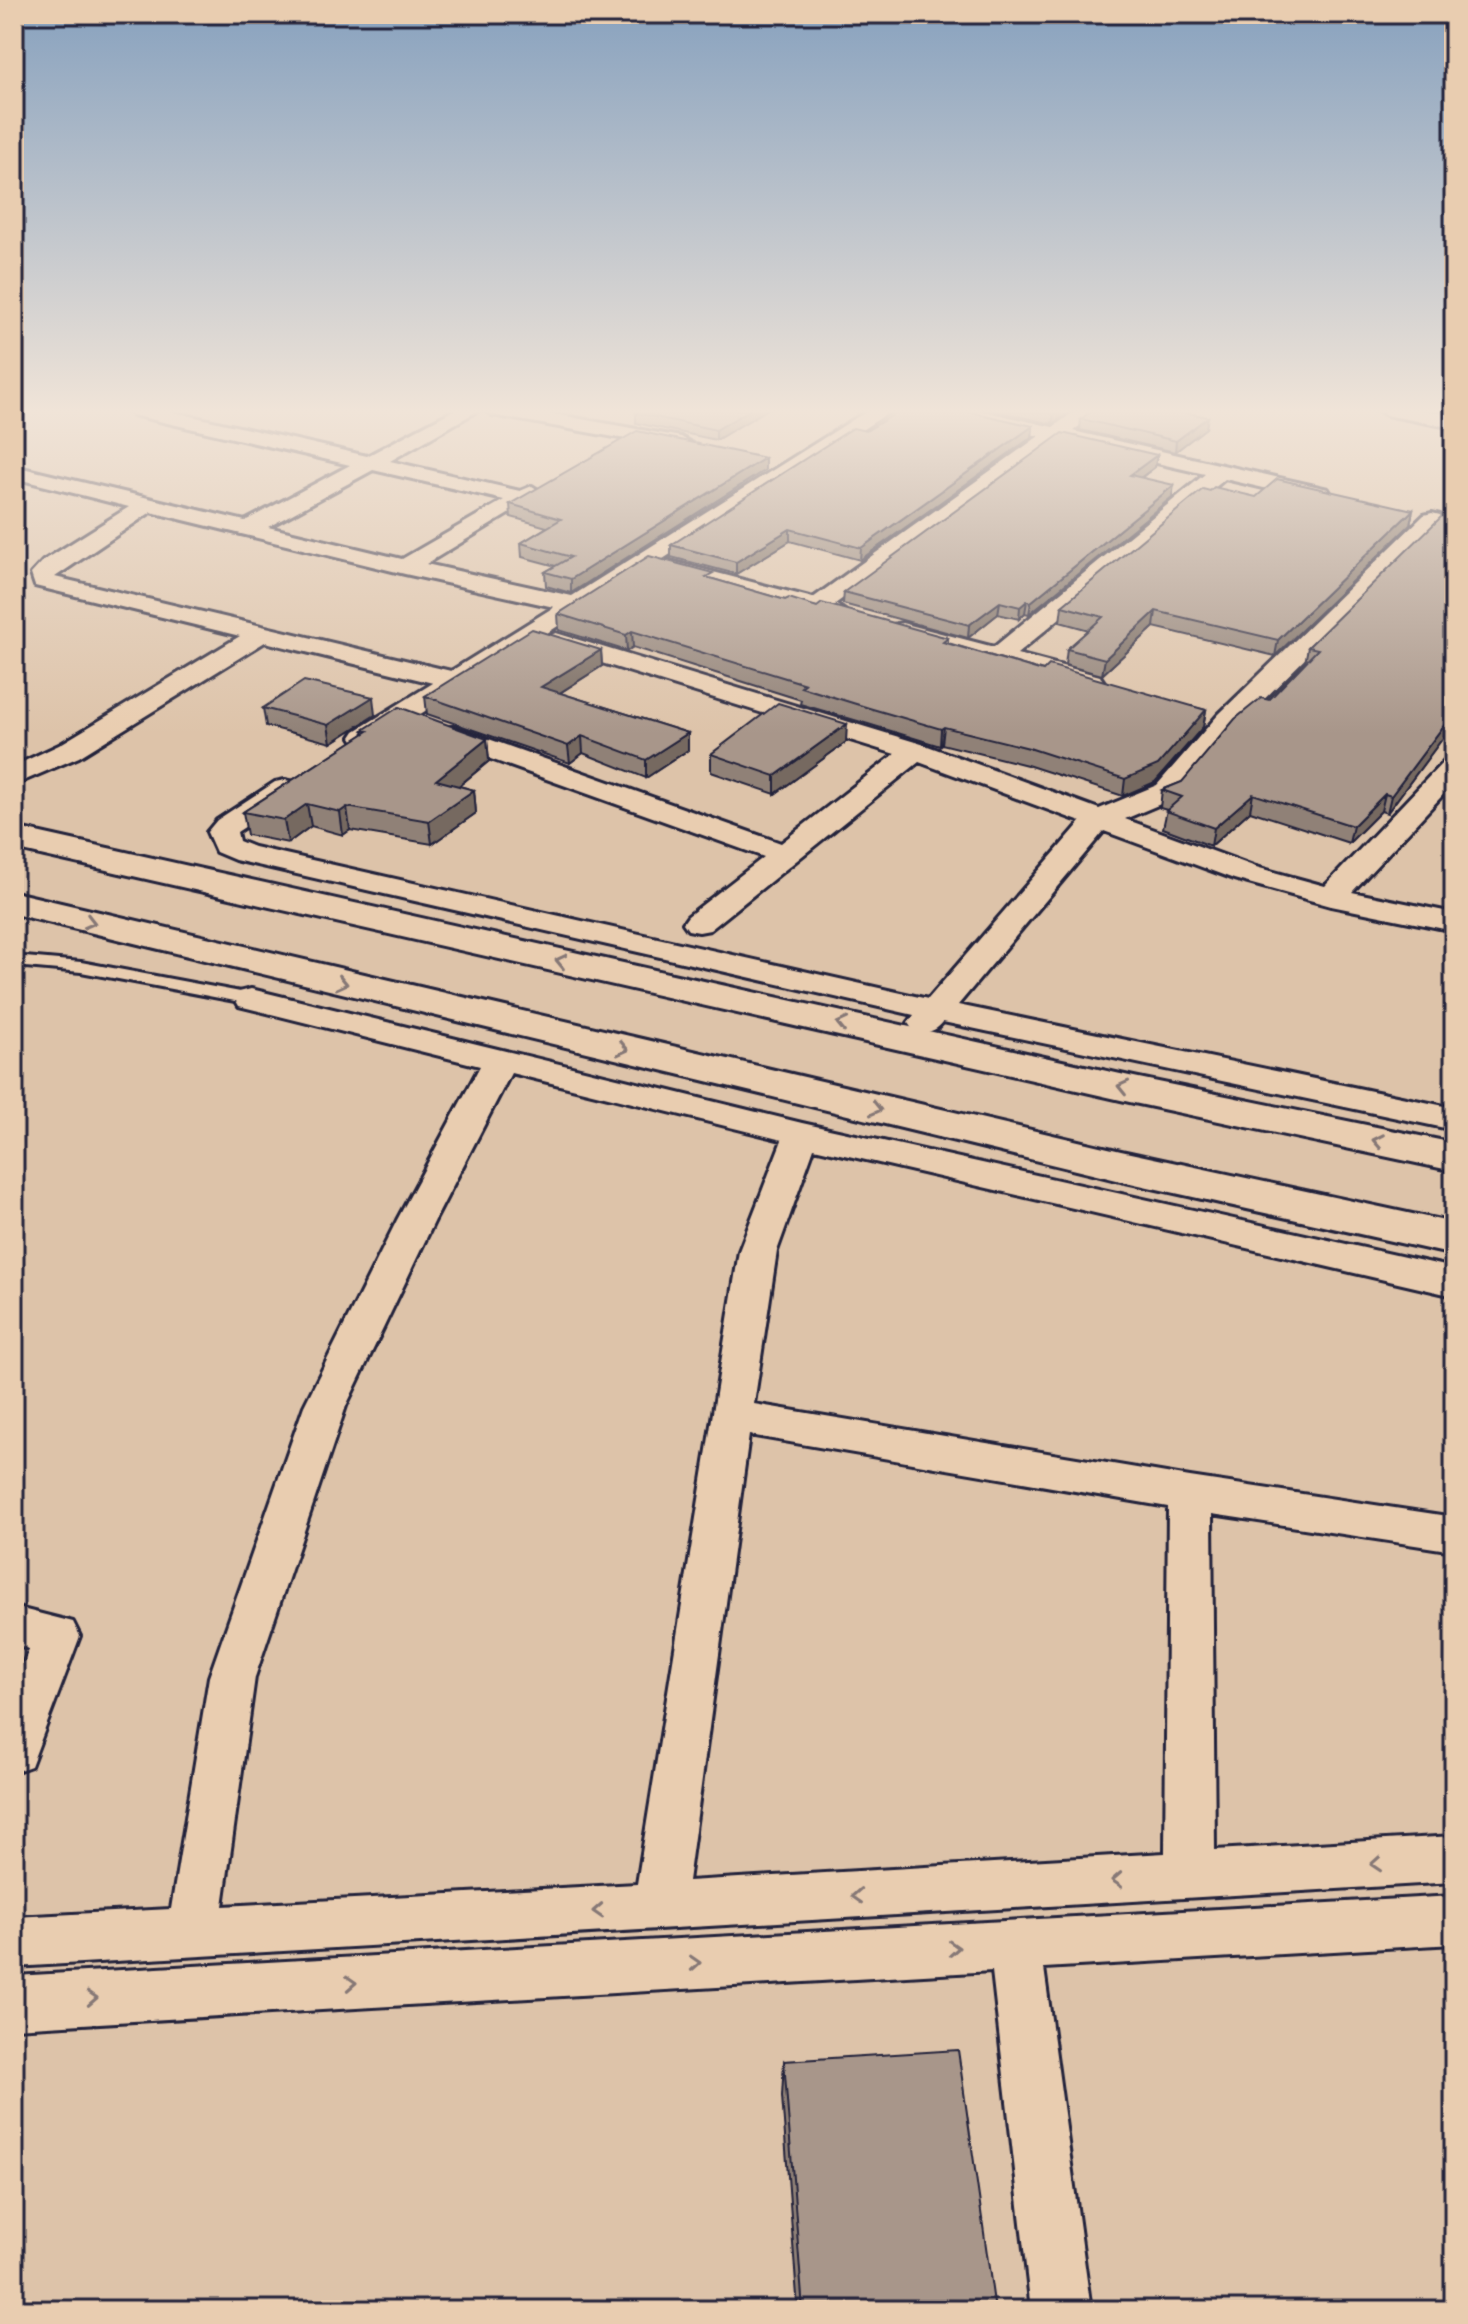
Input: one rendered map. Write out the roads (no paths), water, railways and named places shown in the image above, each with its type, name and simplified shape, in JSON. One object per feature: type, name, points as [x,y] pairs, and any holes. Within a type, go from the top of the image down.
[{"type":"main road","points":[[14,838],[911,1040],[1454,1157]]},
{"type":"main road","points":[[14,903],[1152,1173],[1454,1239]]},
{"type":"main road","points":[[251,999],[282,969]]},
{"type":"main road","points":[[583,1040],[573,1027],[572,1013],[578,1000],[602,985],[633,977]]},
{"type":"street","points":[[127,517],[51,566],[43,574],[43,581],[455,680]]},
{"type":"street","points":[[201,517],[405,567],[576,604]]},
{"type":"street","points":[[247,529],[269,517]]},
{"type":"street","points":[[405,567],[490,517]]},
{"type":"street","points":[[336,756],[646,560],[705,517]]},
{"type":"street","points":[[817,606],[940,517]]},
{"type":"street","points":[[999,656],[1166,517]]},
{"type":"street","points":[[1420,517],[1443,523]]},
{"type":"street","points":[[911,1040],[1098,820],[1167,791],[1227,721],[1443,523]]},
{"type":"street","points":[[646,560],[1121,691]]},
{"type":"street","points":[[530,633],[915,751],[1245,873],[1331,897],[1454,922]]},
{"type":"street","points":[[14,777],[69,751],[259,635]]},
{"type":"street","points":[[1197,712],[1227,721]]},
{"type":"street","points":[[398,716],[786,855]]},
{"type":"street","points":[[699,923],[915,751]]},
{"type":"street","points":[[1331,897],[1454,767]]},
{"type":"street","points":[[310,772],[227,826],[222,832],[226,846],[261,857],[938,1009],[1291,1087],[1454,1119]]},
{"type":"street","points":[[251,999],[802,1134],[1454,1282]]},
{"type":"street","points":[[193,1932],[232,1677],[325,1406],[416,1220],[501,1059]]},
{"type":"street","points":[[659,1907],[758,1251],[802,1134]]},
{"type":"street","points":[[732,1416],[1190,1494],[1454,1534]]},
{"type":"street","points":[[1190,1494],[1190,1876]]},
{"type":"street","points":[[14,1626],[57,1636],[14,1751]]},
{"type":"street","points":[[14,1942],[1454,1859]]},
{"type":"street","points":[[14,2002],[1454,1920]]},
{"type":"street","points":[[1015,1945],[1061,2310]]},
{"type":"lane","points":[[14,961],[81,967],[251,999]]}]
